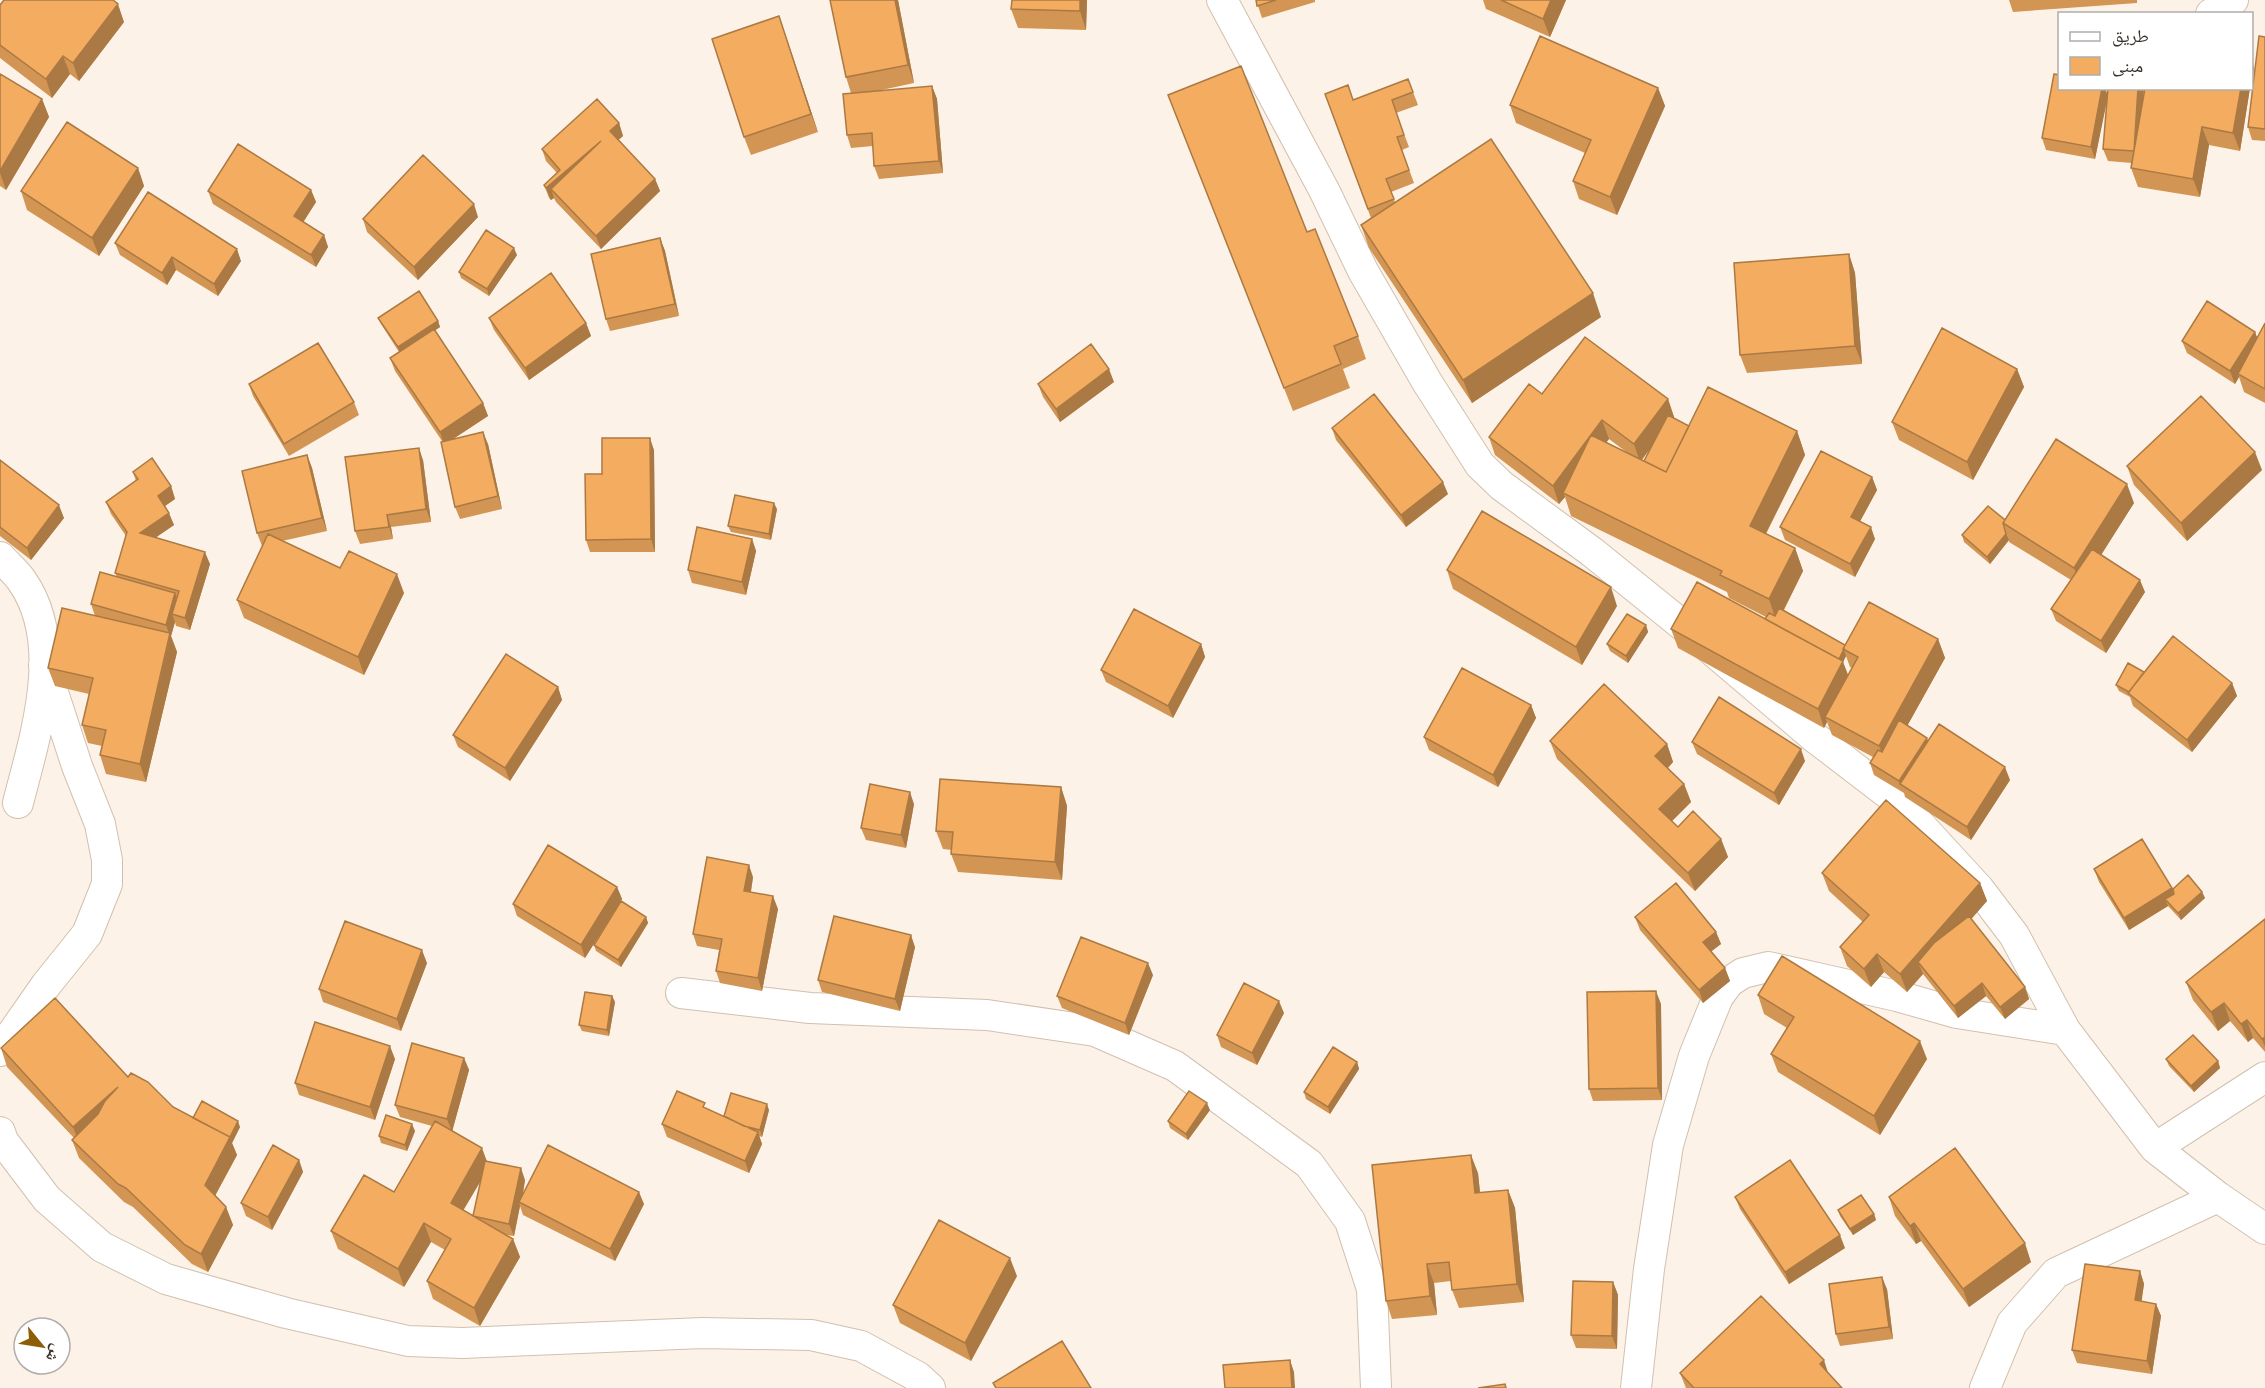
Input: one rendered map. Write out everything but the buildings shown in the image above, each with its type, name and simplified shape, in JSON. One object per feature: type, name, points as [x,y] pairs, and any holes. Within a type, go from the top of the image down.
[{"type":"street","points":[[1222,0],[1324,190],[1363,271],[1427,382],[1480,465],[1502,486],[1555,524],[1677,621],[1814,738],[1899,802],[1979,889],[2014,935],[2065,1030],[2155,1148],[2218,1197],[2265,1229]]},
{"type":"street","points":[[2214,12],[2233,0]]},
{"type":"street","points":[[0,557],[22,581],[35,607],[43,633],[42,709],[18,803]]},
{"type":"street","points":[[0,1051],[39,994],[87,934],[107,884],[107,860],[100,824],[69,745],[44,665]]},
{"type":"street","points":[[1636,1388],[1649,1269],[1668,1145],[1694,1056],[1718,997],[1729,982],[1743,973],[1768,967],[1897,996],[1957,1013],[2065,1030]]},
{"type":"street","points":[[681,993],[810,1008],[987,1015],[1095,1031],[1175,1066],[1309,1164],[1350,1221],[1372,1289],[1376,1388]]},
{"type":"street","points":[[2155,1148],[2265,1077]]},
{"type":"street","points":[[0,1132],[3,1141],[47,1199],[102,1246],[166,1278],[286,1313],[408,1341],[462,1343],[704,1333],[811,1335],[861,1346],[918,1377],[930,1388]]},
{"type":"street","points":[[1985,1388],[2012,1323],[2056,1273],[2218,1197]]}]
